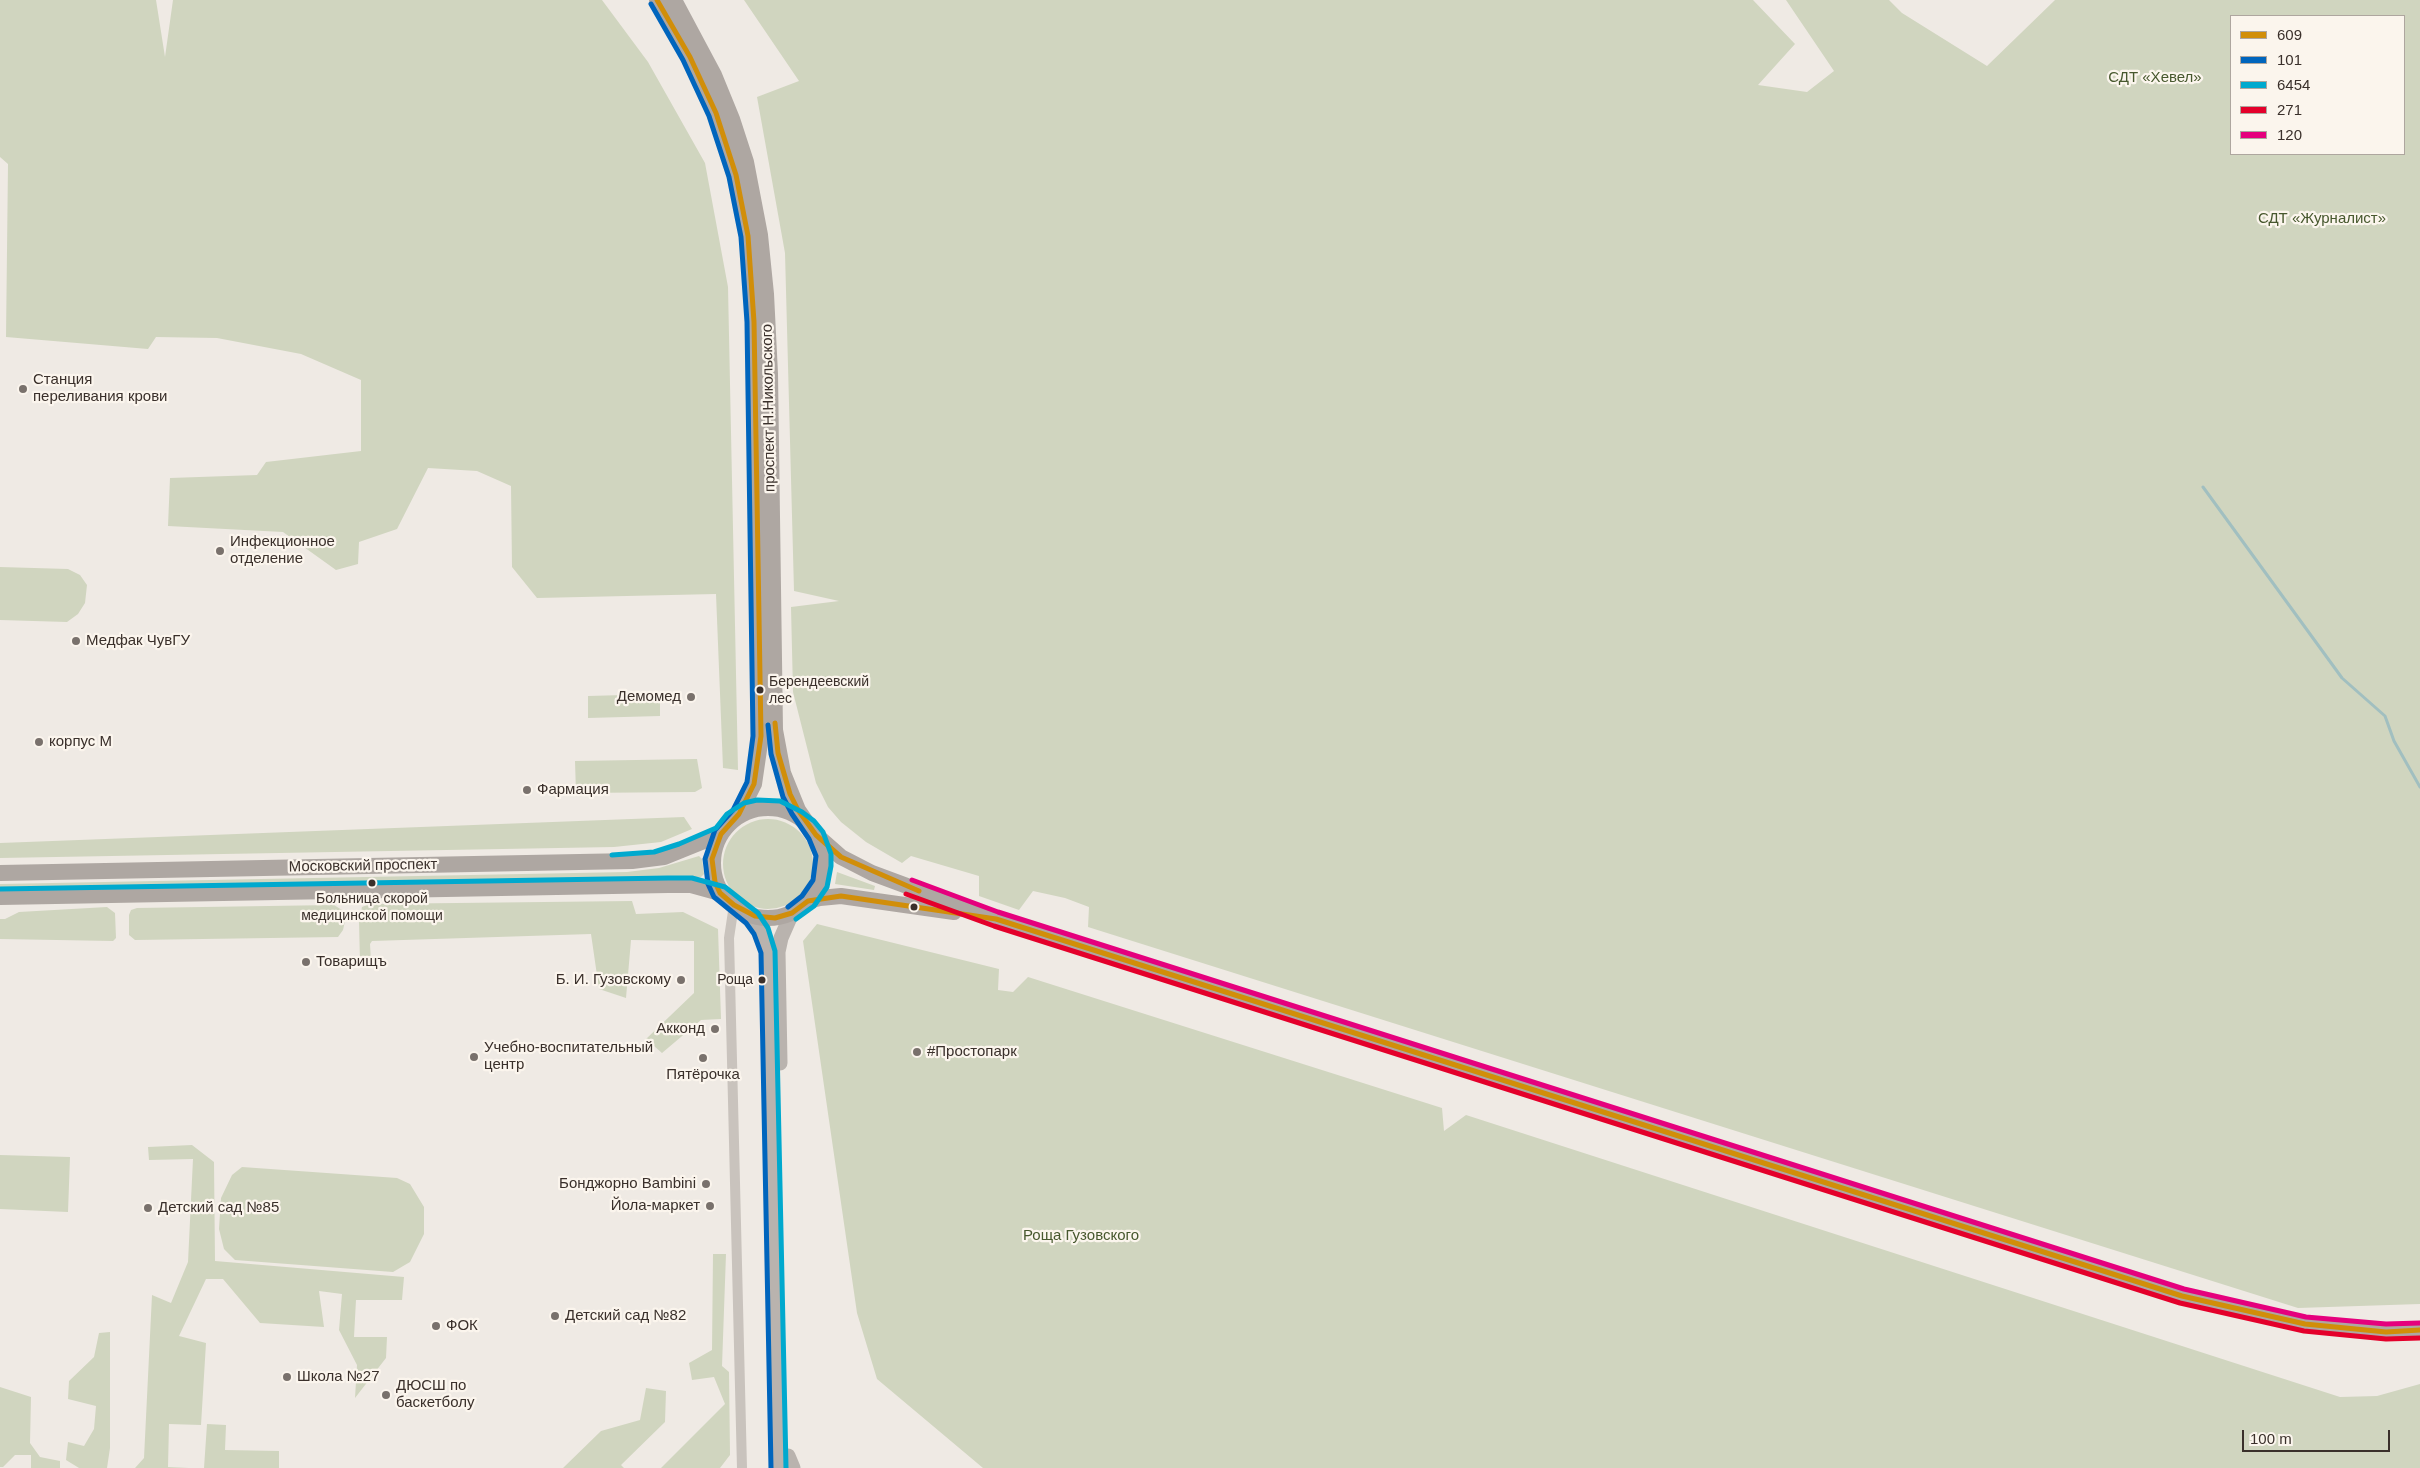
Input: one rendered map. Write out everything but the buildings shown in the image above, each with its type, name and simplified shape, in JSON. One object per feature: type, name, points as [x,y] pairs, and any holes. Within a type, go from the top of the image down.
[{"type":"main road","name":"проспект Н.Никольского","points":[[657,0],[690,57],[716,113],[736,175],[748,236],[754,322],[761,736],[754,784],[739,814]]},
{"type":"main road","name":"проспект Н.Никольского","points":[[674,0],[703,53],[732,119],[746,162],[760,235],[766,294],[770,374],[775,730],[783,773],[798,810],[812,831]]},
{"type":"main road","points":[[785,1464],[768,952],[761,931],[739,908],[720,893],[712,859],[721,834],[739,814],[757,807],[777,808],[798,818],[837,854],[872,873],[996,919],[2182,1296],[2305,1324],[2386,1332],[2420,1330]]},
{"type":"main road","points":[[739,908],[765,918],[775,918],[792,913],[808,901],[820,883],[824,865],[824,855],[812,831]]},
{"type":"main road","name":"Московский проспект","points":[[0,873],[632,861],[664,857],[721,834]]},
{"type":"main road","name":"Московский проспект","points":[[0,897],[668,885],[698,886],[720,893]]},
{"type":"main road","points":[[808,901],[841,896],[996,919]]},
{"type":"main road","points":[[785,1464],[778,952],[781,938],[792,913]]},
{"type":"street","points":[[739,908],[729,938],[742,1468]]},
{"type":"green space","points":[[0,0],[156,0],[165,57],[173,0],[602,0],[648,62],[705,163],[728,287],[738,770],[723,768],[716,594],[537,598],[512,567],[511,486],[477,471],[428,468],[397,529],[359,542],[358,564],[336,570],[283,532],[168,526],[170,478],[257,475],[266,462],[361,451],[361,380],[301,354],[217,338],[156,337],[148,349],[6,337],[8,164],[0,157]]},
{"type":"green space","name":"Берендеевский лес","points":[[744,0],[1753,0],[1795,44],[1758,85],[1807,92],[1834,71],[1786,0],[1889,0],[1902,13],[1987,66],[2055,0],[2420,0],[2420,1304],[2298,1308],[1088,927],[1089,907],[1065,898],[1033,891],[1019,910],[979,896],[979,876],[911,856],[902,863],[866,842],[841,822],[828,807],[816,783],[793,692],[791,607],[839,601],[794,591],[785,253],[757,97],[799,81]]},
{"type":"green space","points":[[0,567],[68,569],[80,575],[87,585],[85,603],[78,614],[67,622],[0,620]]},
{"type":"green space","points":[[660,694],[660,716],[588,718],[588,696]]},
{"type":"green space","points":[[697,759],[702,788],[695,792],[576,793],[575,761]]},
{"type":"green space","points":[[684,817],[692,829],[661,842],[614,847],[0,858],[0,843]]},
{"type":"green space","points":[[759,819],[777,819],[793,826],[806,839],[813,855],[813,873],[806,889],[793,902],[777,909],[759,909],[743,902],[730,889],[723,873],[723,855],[730,839],[743,826]]},
{"type":"green space","points":[[699,856],[702,859],[704,874],[701,877],[0,888],[0,884],[627,872],[659,868]]},
{"type":"green space","points":[[837,872],[875,886],[874,890],[835,884]]},
{"type":"green space","points":[[632,901],[636,914],[683,912],[718,929],[721,1019],[701,1020],[662,1053],[646,1039],[694,993],[694,941],[631,940],[626,998],[599,989],[591,934],[372,941],[370,944],[371,961],[369,968],[365,968],[360,963],[359,921],[362,907],[369,904]]},
{"type":"green space","points":[[334,905],[342,910],[345,921],[343,930],[338,937],[135,940],[129,935],[129,915],[131,910],[137,908]]},
{"type":"green space","points":[[107,907],[115,913],[116,938],[113,941],[0,939],[0,919],[5,919],[19,912]]},
{"type":"green space","name":"Роща Гузовского","points":[[817,924],[999,969],[998,990],[1013,992],[1028,977],[1442,1108],[1444,1131],[1466,1115],[2340,1397],[2377,1396],[2420,1384],[2420,1468],[983,1468],[877,1379],[857,1313],[803,941]]},
{"type":"green space","points":[[192,1145],[214,1162],[215,1261],[404,1277],[402,1300],[356,1300],[354,1337],[387,1337],[386,1358],[355,1398],[357,1365],[339,1330],[342,1294],[319,1291],[324,1327],[260,1323],[223,1279],[206,1279],[179,1336],[206,1343],[201,1425],[169,1424],[168,1467],[189,1468],[135,1468],[144,1458],[152,1295],[171,1303],[188,1262],[193,1159],[149,1160],[148,1147]]},
{"type":"green space","points":[[0,1155],[70,1157],[68,1212],[0,1209]]},
{"type":"green space","points":[[242,1167],[397,1178],[410,1184],[424,1207],[424,1234],[410,1262],[393,1272],[235,1260],[224,1249],[219,1229],[221,1198],[232,1175]]},
{"type":"green space","points":[[713,1254],[726,1254],[722,1366],[729,1372],[730,1455],[720,1468],[661,1468],[725,1404],[714,1377],[692,1380],[689,1363],[712,1350]]},
{"type":"green space","points":[[110,1332],[110,1448],[107,1468],[79,1468],[66,1460],[68,1442],[84,1446],[94,1429],[96,1406],[68,1399],[69,1381],[94,1357],[99,1333]]},
{"type":"green space","points":[[0,1387],[31,1397],[30,1443],[40,1457],[60,1461],[60,1468],[31,1468],[31,1455],[15,1455],[3,1467],[0,1467]]},
{"type":"green space","points":[[646,1388],[666,1391],[665,1422],[621,1465],[624,1468],[563,1468],[601,1431],[640,1420]]},
{"type":"green space","points":[[207,1424],[226,1425],[225,1450],[279,1451],[279,1468],[204,1468]]},
{"type":"waterway","points":[[2203,487],[2342,678],[2385,716],[2394,741],[2420,787]]},
{"type":"transit line","name":"609","points":[[657,0],[690,57],[716,113],[736,175],[748,236],[754,322],[761,736],[754,784],[739,814],[721,834],[712,859],[715,882],[720,893],[734,905],[755,916],[775,918],[792,913],[808,901],[841,896],[996,919],[2182,1296],[2305,1324],[2386,1332],[2420,1330]]},
{"type":"transit line","name":"101","points":[[651,4],[683,60],[709,116],[729,177],[741,237],[747,322],[753,736],[747,782],[733,810],[715,830],[705,859],[708,884],[714,897],[746,923],[754,934],[761,953],[771,1468]]},
{"type":"transit line","name":"609","points":[[775,723],[778,753],[790,794],[798,810],[816,835],[841,857],[919,891]]},
{"type":"transit line","name":"101","points":[[768,725],[771,754],[783,797],[809,839],[816,856],[813,880],[802,896],[788,907]]},
{"type":"transit line","name":"6454","points":[[612,855],[654,852],[679,844],[716,828],[727,814],[744,803],[757,800],[780,801],[802,812],[814,821],[823,832],[831,854],[827,887],[814,906],[796,919]]},
{"type":"transit line","name":"6454","points":[[0,889],[668,878],[692,878],[725,887],[758,913],[768,928],[775,951],[786,1468]]},
{"type":"transit line","name":"120","points":[[912,880],[998,912],[2184,1289],[2306,1317],[2386,1324],[2420,1323]]},
{"type":"transit line","name":"271","points":[[906,894],[994,926],[2180,1303],[2304,1331],[2386,1339],[2420,1338]]},
{"type":"place","name":"Станция переливания крови","points":[[23,389]]},
{"type":"place","name":"Инфекционное отделение","points":[[220,551]]},
{"type":"place","name":"Медфак ЧувГУ","points":[[76,641]]},
{"type":"place","name":"Берендеевский лес","points":[[760,690]]},
{"type":"place","name":"Демомед","points":[[691,697]]},
{"type":"place","name":"корпус М","points":[[39,742]]},
{"type":"place","name":"Фармация","points":[[527,790]]},
{"type":"place","name":"Больница скорой медицинской помощи","points":[[372,883]]},
{"type":"place","name":"Товарищъ","points":[[306,962]]},
{"type":"place","name":"Б. И. Гузовскому","points":[[681,980]]},
{"type":"place","name":"Роща","points":[[762,980]]},
{"type":"place","name":"Акконд","points":[[715,1029]]},
{"type":"place","name":"#Простопарк","points":[[917,1052]]},
{"type":"place","name":"Учебно-воспитательный центр","points":[[474,1057]]},
{"type":"place","name":"Пятёрочка","points":[[703,1058]]},
{"type":"place","name":"Бонджорно Bambini","points":[[706,1184]]},
{"type":"place","name":"Йола-маркет","points":[[710,1206]]},
{"type":"place","name":"Детский сад №85","points":[[148,1208]]},
{"type":"place","name":"Детский сад №82","points":[[555,1316]]},
{"type":"place","name":"ФОК","points":[[436,1326]]},
{"type":"place","name":"Школа №27","points":[[287,1377]]},
{"type":"place","name":"ДЮСШ по баскетболу","points":[[386,1395]]},
{"type":"park label","name":"СДТ «Хевел»","points":[[2155,78]]},
{"type":"park label","name":"СДТ «Журналист»","points":[[2322,219]]}]
